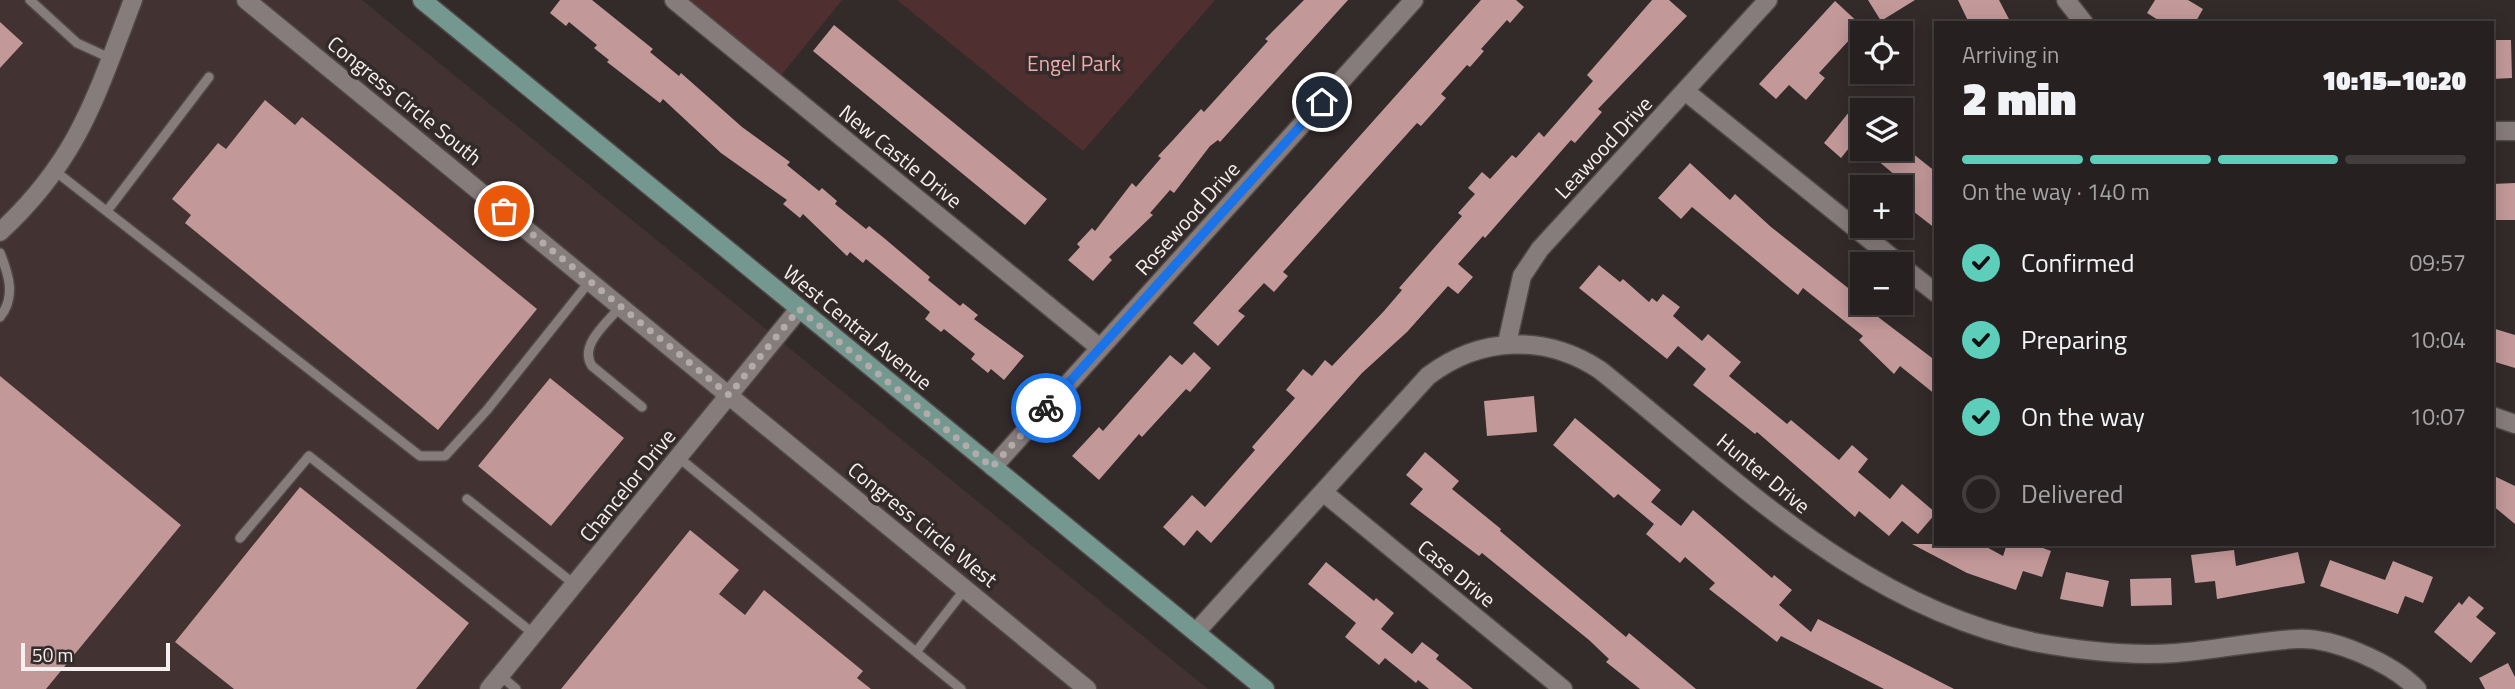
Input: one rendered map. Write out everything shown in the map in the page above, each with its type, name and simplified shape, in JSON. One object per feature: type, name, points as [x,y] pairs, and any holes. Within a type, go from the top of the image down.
[{"type":"street","points":[[0,232],[24,210],[55,171],[81,131],[112,60],[133,0]]},
{"type":"street","name":"Congress Circle South","points":[[246,0],[729,395]]},
{"type":"street","name":"West Central Avenue","points":[[422,0],[1265,689]]},
{"type":"street","name":"New Castle Drive","points":[[674,0],[1100,348]]},
{"type":"street","name":"Rosewood Drive","points":[[992,467],[1414,0]]},
{"type":"street","name":"Leawood Drive","points":[[1507,343],[1522,276],[1540,249],[1768,0]]},
{"type":"street","points":[[2066,0],[2082,21]]},
{"type":"street","points":[[1685,91],[1885,252]]},
{"type":"street","points":[[2494,131],[2515,131]]},
{"type":"street","points":[[1913,274],[1934,291]]},
{"type":"street","name":"Chancelor Drive","points":[[494,682],[799,309]]},
{"type":"street","name":"Hunter Drive","points":[[1196,632],[1429,376],[1468,352],[1507,343],[1564,350],[1582,358],[1820,548],[1877,584],[1935,612],[2039,643],[2115,652],[2174,653],[2300,638],[2345,648],[2377,660],[2417,689]]},
{"type":"street","name":"Congress Circle West","points":[[729,395],[1087,689]]},
{"type":"street","points":[[2494,417],[2515,424]]},
{"type":"street","name":"Case Drive","points":[[1323,492],[1563,689]]},
{"type":"lane","points":[[30,0],[77,43],[112,60]]},
{"type":"lane","points":[[107,211],[209,77]]},
{"type":"lane","points":[[55,171],[420,456],[446,456],[487,410],[590,281]]},
{"type":"lane","points":[[0,253],[10,276],[8,306],[0,317]]},
{"type":"lane","points":[[621,306],[588,346],[586,357],[592,366],[642,407]]},
{"type":"lane","points":[[240,538],[309,456],[534,634]]},
{"type":"lane","points":[[678,457],[961,689]]},
{"type":"lane","points":[[467,499],[575,584]]},
{"type":"lane","points":[[916,652],[965,589]]},
{"type":"lane","points":[[494,682],[516,689]]},
{"type":"shaded area","points":[[0,0],[362,0],[1208,689],[0,689]]},
{"type":"green space","points":[[676,0],[842,0],[775,83]]},
{"type":"green space","name":"Engel Park","points":[[897,0],[1215,0],[1083,151]]},
{"type":"building","points":[[560,0],[592,0],[653,49],[650,52],[679,76],[681,73],[742,127],[790,162],[787,165],[819,191],[822,188],[837,201],[835,204],[866,229],[869,226],[884,238],[930,277],[928,280],[960,306],[963,303],[978,315],[974,319],[1024,356],[1004,380],[991,369],[988,373],[971,359],[975,354],[944,329],[941,332],[925,319],[930,312],[866,259],[863,263],[850,252],[847,256],[803,214],[800,218],[783,204],[787,200],[721,153],[663,99],[660,103],[607,62],[609,60],[594,48],[597,45],[569,22],[566,26],[550,13]]},
{"type":"building","points":[[1304,0],[1348,0],[1220,142],[1218,140],[1210,146],[1174,193],[1170,190],[1150,213],[1153,215],[1109,257],[1112,260],[1093,281],[1068,260],[1080,247],[1077,244],[1092,228],[1095,231],[1132,183],[1136,187],[1161,158],[1158,156],[1201,109],[1204,112],[1268,41],[1265,39]]},
{"type":"building","points":[[1481,0],[1516,0],[1524,7],[1510,23],[1507,20],[1481,49],[1484,51],[1470,67],[1467,65],[1441,94],[1446,98],[1421,126],[1417,123],[1283,272],[1288,276],[1274,292],[1264,283],[1238,311],[1245,316],[1218,346],[1193,323]]},
{"type":"building","points":[[1652,0],[1669,0],[1687,16],[1598,109],[1602,112],[1575,143],[1571,140],[1485,238],[1483,236],[1458,264],[1473,277],[1458,294],[1448,286],[1407,332],[1362,373],[1211,543],[1197,530],[1184,546],[1163,527],[1192,495],[1205,507],[1255,450],[1252,447],[1295,398],[1286,390],[1303,369],[1312,376],[1325,360],[1332,366],[1384,311],[1402,290],[1399,288],[1462,216],[1458,213],[1475,194],[1468,188],[1482,172],[1490,179],[1512,155],[1516,158],[1539,132],[1544,137],[1593,81],[1587,75]]},
{"type":"building","points":[[1868,0],[1915,0],[1881,21]]},
{"type":"building","points":[[1958,0],[1999,0],[2010,21],[1968,21]]},
{"type":"building","points":[[2155,0],[2188,0],[2203,9],[2196,21],[2160,21],[2147,13]]},
{"type":"building","points":[[1835,1],[1857,21],[1850,21],[1850,39],[1819,73],[1825,78],[1806,100],[1789,85],[1776,99],[1759,84]]},
{"type":"building","points":[[0,22],[23,43],[0,68]]},
{"type":"building","points":[[834,25],[1047,199],[1025,225],[813,51]]},
{"type":"building","points":[[2494,40],[2511,40],[2512,78],[2494,79]]},
{"type":"building","points":[[265,100],[295,125],[302,117],[537,309],[438,430],[185,223],[191,215],[172,199],[218,143],[226,149]]},
{"type":"building","points":[[1850,111],[1850,147],[1841,158],[1824,143]]},
{"type":"building","points":[[1913,154],[1934,170],[1934,227],[1913,211],[1913,175],[1895,175],[1878,161],[1913,161]]},
{"type":"building","points":[[1690,163],[1730,200],[1735,194],[1771,227],[1850,290],[1850,315],[1876,315],[1934,359],[1934,393],[1900,366],[1894,374],[1859,340],[1863,336],[1803,288],[1798,295],[1692,207],[1681,219],[1658,198]]},
{"type":"building","points":[[2515,183],[2515,220],[2494,220],[2494,184]]},
{"type":"building","points":[[1599,265],[1620,282],[1623,279],[1649,302],[1652,298],[1657,302],[1663,294],[1680,307],[1673,316],[1702,341],[1708,334],[1741,362],[1729,376],[1787,424],[1791,420],[1839,460],[1852,445],[1868,459],[1858,472],[1890,499],[1902,484],[1934,511],[1934,515],[1918,534],[1902,521],[1889,536],[1859,511],[1855,517],[1757,432],[1755,434],[1693,385],[1706,369],[1678,346],[1667,359],[1579,288]]},
{"type":"building","points":[[2494,329],[2515,335],[2515,368],[2494,362]]},
{"type":"building","points":[[1194,352],[1211,368],[1190,392],[1186,389],[1142,437],[1139,434],[1099,480],[1072,456],[1099,427],[1103,431],[1170,355],[1182,365]]},
{"type":"building","points":[[0,376],[181,525],[46,689],[0,689]]},
{"type":"building","points":[[550,378],[624,438],[551,526],[478,466]]},
{"type":"building","points":[[1534,396],[1537,432],[1487,436],[1484,401]]},
{"type":"building","points":[[1575,418],[1661,490],[1651,502],[1681,526],[1693,510],[1772,578],[1774,575],[1792,590],[1779,605],[1811,632],[1818,619],[1954,689],[1884,689],[1781,636],[1777,642],[1709,589],[1715,583],[1685,557],[1680,563],[1646,534],[1654,524],[1618,494],[1614,498],[1553,445]]},
{"type":"building","points":[[1425,452],[1459,481],[1452,489],[1501,529],[1500,531],[1626,637],[1629,633],[1696,689],[1640,689],[1606,662],[1609,659],[1589,640],[1482,553],[1479,556],[1410,504],[1423,489],[1406,475]]},
{"type":"building","points":[[2494,476],[2515,486],[2515,524],[2494,507]]},
{"type":"building","points":[[300,487],[469,623],[416,689],[234,689],[175,642]]},
{"type":"building","points":[[690,530],[739,570],[719,594],[745,615],[764,590],[863,671],[857,678],[871,689],[561,689]]},
{"type":"building","points":[[1912,544],[1985,546],[2003,556],[2006,546],[2037,546],[2051,551],[2042,577],[2023,571],[2016,590],[1967,573]]},
{"type":"building","points":[[2234,550],[2236,566],[2298,552],[2305,583],[2217,599],[2215,581],[2195,583],[2191,555]]},
{"type":"building","points":[[2330,560],[2385,580],[2393,561],[2433,577],[2423,603],[2405,596],[2398,614],[2320,586]]},
{"type":"building","points":[[1326,562],[1374,601],[1376,598],[1394,613],[1381,629],[1412,654],[1422,642],[1439,655],[1436,659],[1473,689],[1429,689],[1418,680],[1416,683],[1385,658],[1379,665],[1345,637],[1356,623],[1308,584]]},
{"type":"building","points":[[2066,572],[2109,581],[2103,607],[2060,599]]},
{"type":"building","points":[[2171,578],[2172,605],[2131,606],[2130,579]]},
{"type":"building","points":[[2469,596],[2484,608],[2476,617],[2496,633],[2471,663],[2434,632],[2459,602],[2462,605]]},
{"type":"building","points":[[2508,663],[2515,677],[2515,689],[2485,689],[2479,678]]},
{"type":"way so far","points":[[504,211],[729,395],[799,309],[992,467],[1046,408]]},
{"type":"route","points":[[1046,408],[1322,102]]}]
